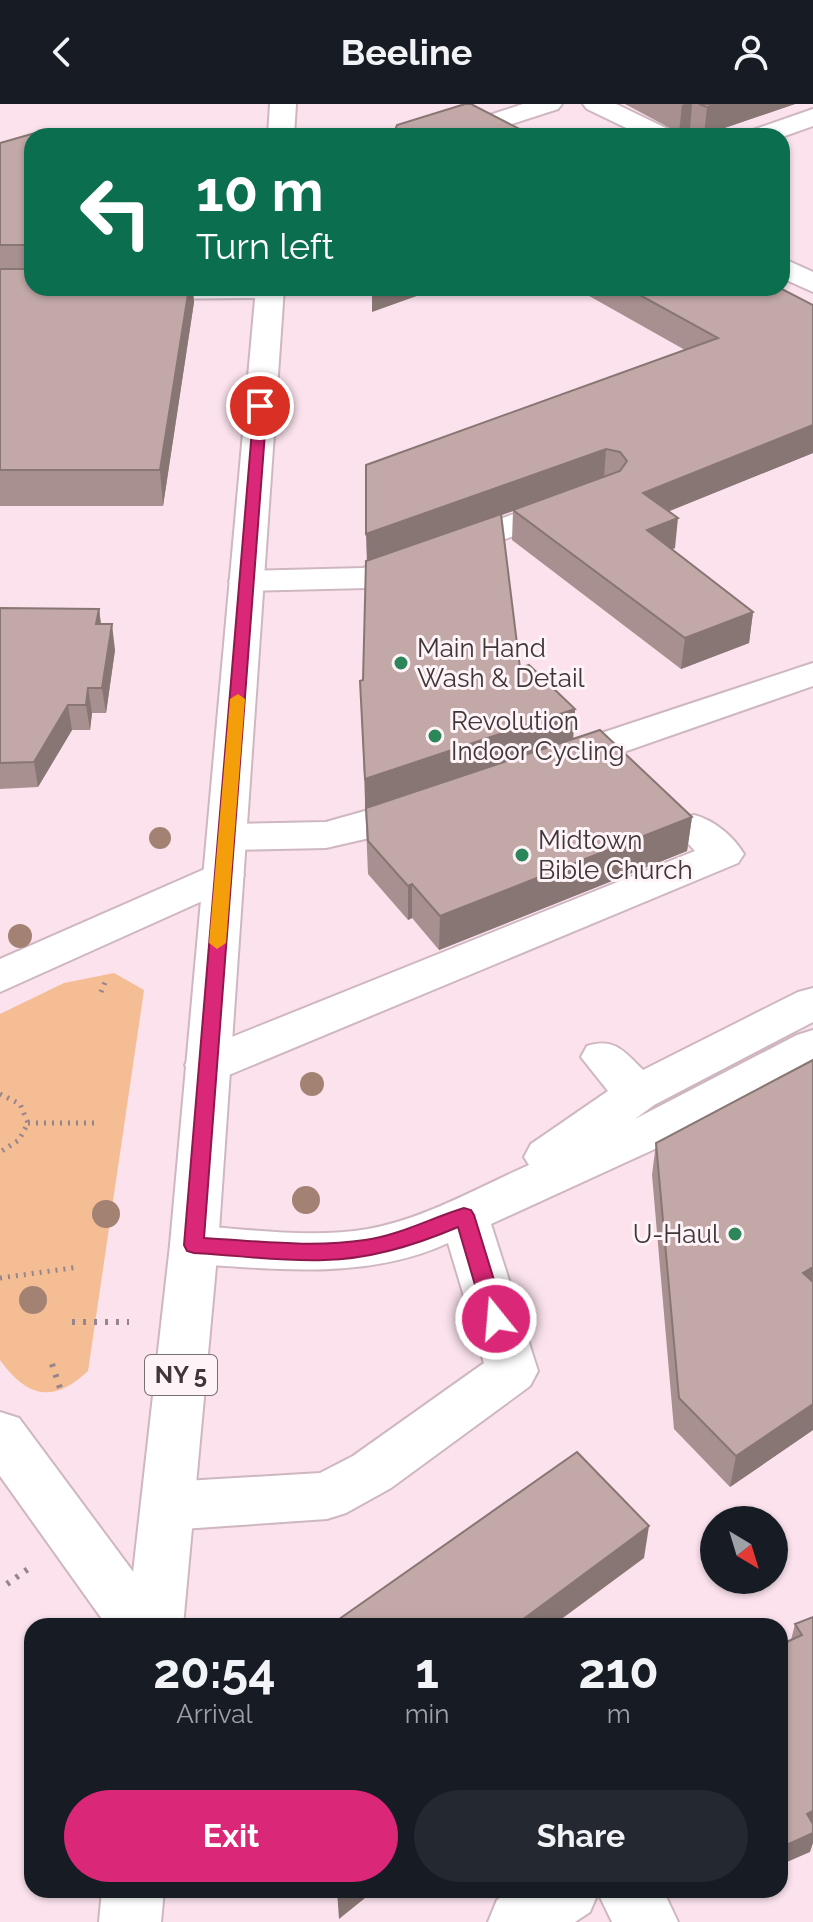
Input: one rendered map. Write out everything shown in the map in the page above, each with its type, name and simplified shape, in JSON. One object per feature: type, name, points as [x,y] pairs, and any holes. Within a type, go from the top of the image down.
[{"type":"main road","points":[[282,128],[283,104]]},
{"type":"main road","points":[[510,128],[485,115],[549,104]]},
{"type":"main road","points":[[596,104],[646,128]]},
{"type":"main road","points":[[782,128],[813,117]]},
{"type":"main road","points":[[790,271],[813,283]]},
{"type":"main road","name":"NY 5","points":[[156,1618],[194,1245],[269,296]]},
{"type":"main road","points":[[246,581],[367,578],[590,496]]},
{"type":"main road","points":[[529,771],[813,674]]},
{"type":"main road","points":[[0,977],[225,856],[364,827],[454,797]]},
{"type":"main road","points":[[208,1065],[724,854],[694,828]]},
{"type":"main road","points":[[464,1215],[638,1093],[813,1003]]},
{"type":"main road","points":[[194,1245],[325,1252],[367,1248],[419,1235],[665,1125],[813,1046]]},
{"type":"main road","points":[[603,1057],[638,1093]]},
{"type":"main road","points":[[168,1506],[327,1496],[372,1472],[512,1371],[464,1215]]},
{"type":"main road","points":[[0,1434],[134,1618]]},
{"type":"main road","points":[[130,1922],[132,1898]]},
{"type":"main road","points":[[519,1922],[556,1898]]},
{"type":"main road","points":[[633,1898],[647,1922]]},
{"type":"path","points":[[101,992],[106,979]]},
{"type":"path","points":[[0,1094],[18,1101],[24,1107],[28,1123],[19,1140],[0,1152]]},
{"type":"path","points":[[28,1123],[98,1123]]},
{"type":"path","points":[[0,1278],[79,1267]]},
{"type":"path","points":[[72,1322],[96,1322]]},
{"type":"path","points":[[52,1364],[60,1388]]},
{"type":"path","points":[[7,1584],[29,1568]]},
{"type":"shaded area","points":[[114,973],[144,990],[88,1371],[63,1389],[40,1392],[20,1382],[0,1360],[0,1014],[64,983]]},
{"type":"building","points":[[471,104],[518,128],[396,128],[397,125]]},
{"type":"building","points":[[24,136],[24,245],[0,245],[0,143]]},
{"type":"building","points":[[0,269],[24,269],[24,296],[188,296],[160,470],[0,470]]},
{"type":"building","points":[[790,293],[813,305],[813,425],[643,493],[678,518],[647,530],[753,612],[685,638],[513,510],[620,471],[627,461],[620,452],[606,449],[366,534],[366,465],[718,338],[642,296],[790,296]]},
{"type":"building","points":[[501,514],[520,668],[529,665],[575,709],[365,779],[360,681],[363,680],[366,561]]},
{"type":"building","points":[[0,608],[99,609],[96,624],[112,624],[102,688],[88,688],[86,705],[68,705],[34,762],[0,763]]},
{"type":"building","name":"Midtown Bible Church","points":[[600,730],[692,817],[440,916],[368,841],[366,808]]},
{"type":"building","name":"U-Haul","points":[[813,1060],[813,1267],[803,1273],[813,1282],[813,1404],[736,1456],[679,1398],[656,1143]]},
{"type":"building","points":[[577,1452],[649,1526],[525,1618],[341,1618]]},
{"type":"building","points":[[813,1617],[813,1811],[807,1814],[813,1824],[813,1833],[788,1844],[788,1641],[802,1635],[795,1624]]},
{"type":"slow traffic","points":[[217,943],[238,699]]},
{"type":"place","name":"Main Hand Wash & Detail","points":[[401,663]]},
{"type":"place","name":"Revolution Indoor Cycling","points":[[435,736]]},
{"type":"place","name":"Midtown Bible Church","points":[[522,855]]},
{"type":"place","name":"U-Haul","points":[[735,1234]]},
{"type":"route","points":[[260,406],[194,1245],[325,1252],[367,1248],[419,1235],[464,1215],[496,1319]]}]
